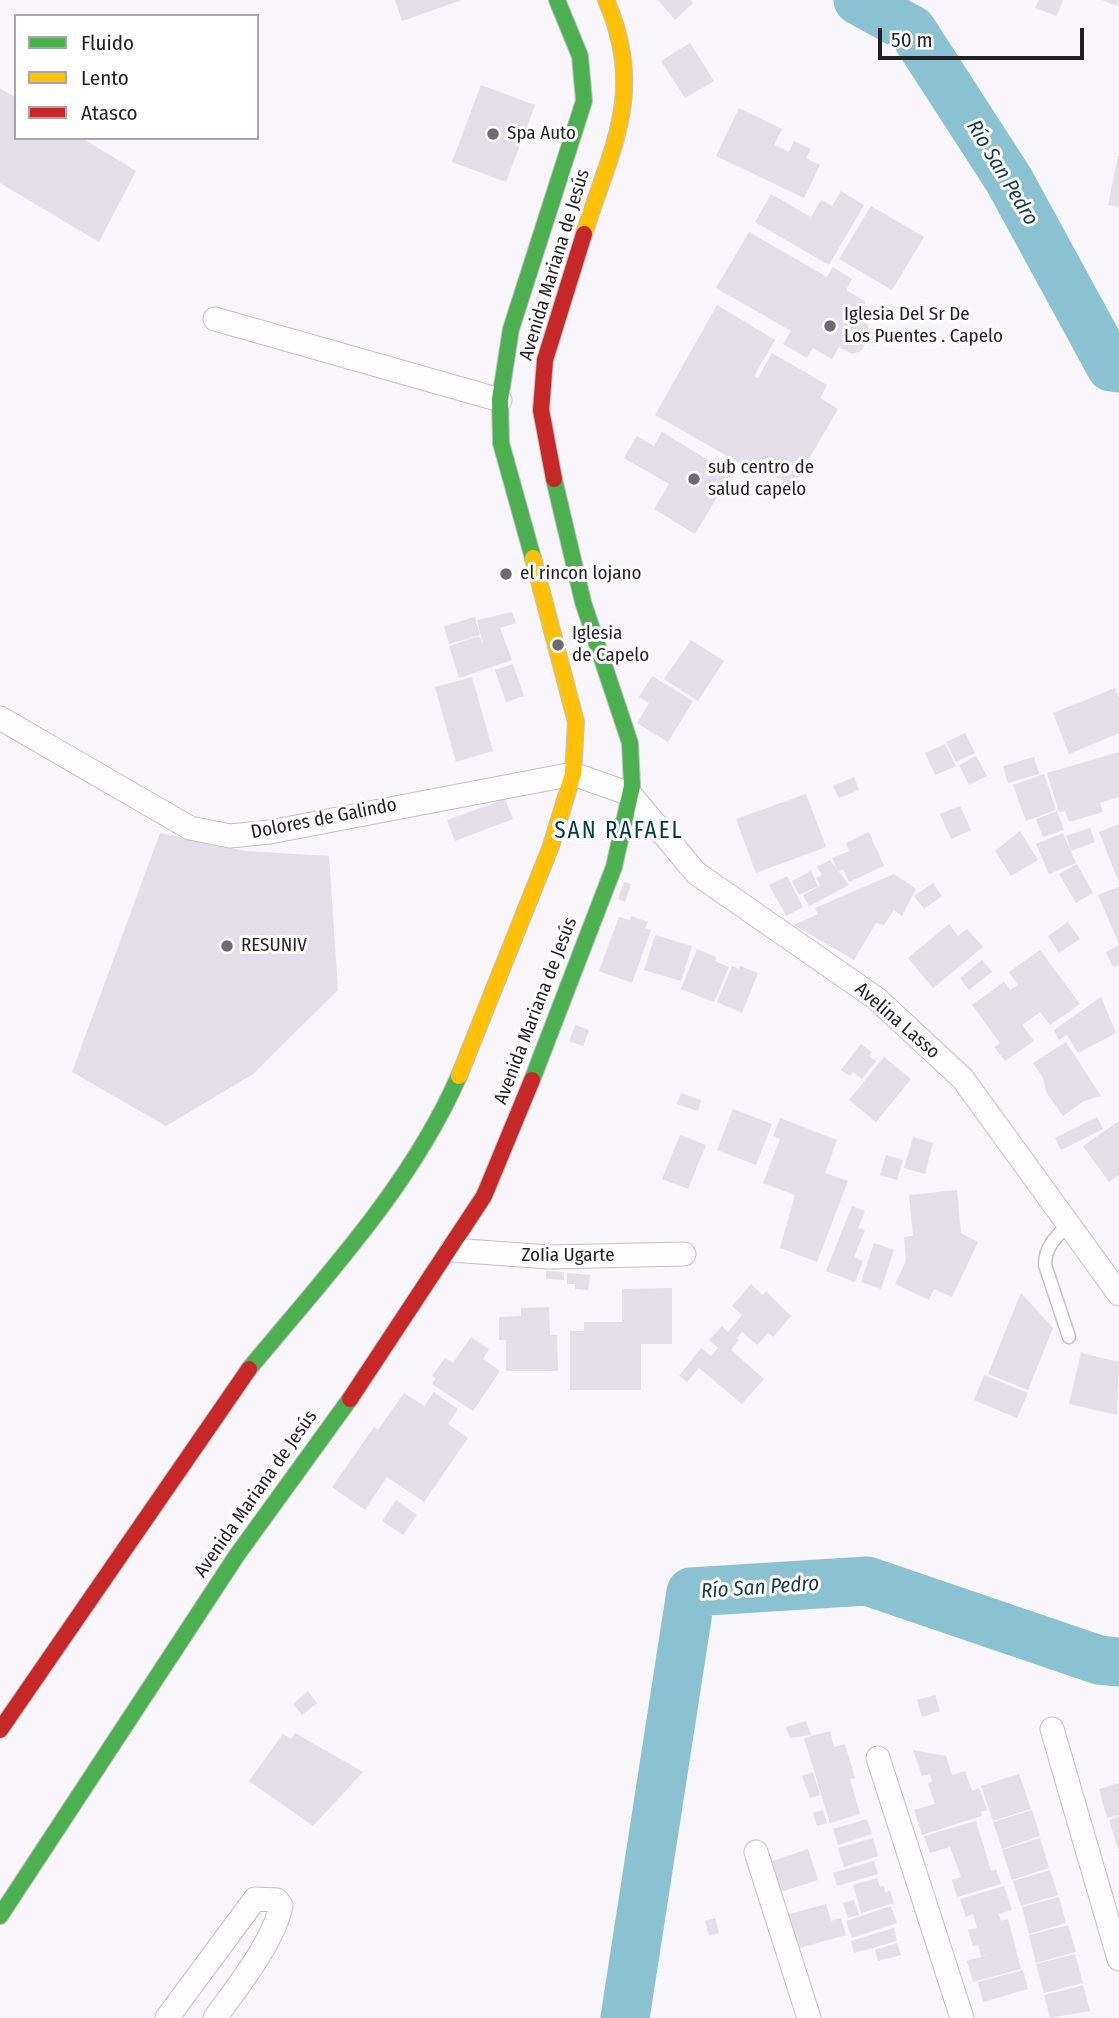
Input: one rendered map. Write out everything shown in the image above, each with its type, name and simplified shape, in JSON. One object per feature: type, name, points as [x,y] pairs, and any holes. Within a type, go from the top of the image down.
[{"type":"street","name":"Avenida Mariana de Jesús","points":[[0,1730],[241,1379],[410,1170],[443,1113],[471,1050],[551,846],[573,774],[576,722],[558,645],[501,443],[500,400],[507,344],[550,221],[595,74],[572,35],[558,0]]},
{"type":"street","name":"Avenida Mariana de Jesús","points":[[0,1916],[237,1555],[386,1350],[484,1196],[515,1124],[614,867],[630,794],[630,743],[583,602],[547,452],[541,410],[545,360],[625,103],[628,69],[624,46],[606,0]]},
{"type":"street","points":[[595,74],[628,69]]},
{"type":"street","points":[[215,319],[500,400]]},
{"type":"street","name":"Dolores de Galindo","points":[[0,718],[190,828],[230,836],[270,832],[573,774]]},
{"type":"street","points":[[573,774],[630,794]]},
{"type":"street","name":"Avelina Lasso","points":[[630,794],[696,873],[877,999],[963,1079],[1119,1294]]},
{"type":"street","name":"ZoIia Ugarte","points":[[452,1250],[548,1257],[684,1254]]},
{"type":"street","points":[[1052,1729],[1119,1959]]},
{"type":"street","points":[[878,1758],[962,2018]]},
{"type":"street","points":[[756,1852],[809,2018]]},
{"type":"street","points":[[167,2018],[255,1899],[277,1900],[281,1906],[279,1916],[248,1970],[215,2018]]},
{"type":"lane","points":[[1069,1224],[1048,1246],[1045,1254],[1045,1265],[1069,1337]]},
{"type":"building","points":[[395,0],[462,0],[402,21]]},
{"type":"building","points":[[658,0],[691,0],[693,3],[675,20]]},
{"type":"building","points":[[1039,0],[1063,0],[1057,16],[1035,8]]},
{"type":"building","points":[[1102,0],[1119,0],[1117,6]]},
{"type":"building","points":[[690,43],[714,81],[685,98],[661,61]]},
{"type":"building","name":"Spa Auto","points":[[481,85],[535,105],[506,182],[452,162]]},
{"type":"building","points":[[0,88],[14,97],[14,140],[85,140],[136,171],[99,242],[0,183]]},
{"type":"building","points":[[739,108],[782,129],[774,145],[789,152],[794,141],[811,149],[806,158],[820,165],[804,198],[716,156]]},
{"type":"building","points":[[1119,156],[1119,207],[1108,205]]},
{"type":"building","points":[[841,191],[864,205],[829,265],[755,222],[771,194],[811,217],[821,200],[832,206]]},
{"type":"building","points":[[871,206],[924,237],[892,290],[839,259]]},
{"type":"building","points":[[749,232],[827,277],[833,267],[852,279],[846,290],[866,302],[857,318],[868,325],[869,339],[861,351],[852,354],[839,347],[832,359],[813,348],[807,358],[783,344],[791,331],[716,288]]},
{"type":"building","points":[[717,305],[775,340],[754,376],[758,378],[772,353],[827,385],[820,398],[838,409],[793,486],[760,468],[757,473],[655,415]]},
{"type":"building","name":"sub centro de salud capelo","points":[[662,432],[731,474],[695,534],[654,509],[669,484],[624,458],[637,436],[654,446]]},
{"type":"building","points":[[512,612],[516,623],[500,628],[512,660],[459,678],[449,646],[479,636],[483,644],[477,620]]},
{"type":"building","points":[[475,617],[480,635],[449,644],[444,626]]},
{"type":"building","points":[[691,640],[724,661],[698,701],[664,679]]},
{"type":"building","points":[[513,664],[524,696],[506,702],[495,670]]},
{"type":"building","points":[[652,676],[693,701],[668,742],[637,723],[649,703],[639,697]]},
{"type":"building","points":[[472,677],[493,751],[456,762],[435,687]]},
{"type":"building","points":[[1115,688],[1119,699],[1119,733],[1069,754],[1053,713]]},
{"type":"building","points":[[965,733],[975,753],[956,762],[946,742]]},
{"type":"building","points":[[945,744],[956,766],[935,775],[925,753]]},
{"type":"building","points":[[1119,752],[1119,797],[1100,803],[1103,812],[1069,822],[1065,811],[1059,812],[1047,773]]},
{"type":"building","points":[[976,756],[987,776],[969,785],[959,765]]},
{"type":"building","points":[[1034,757],[1039,774],[1008,783],[1003,766]]},
{"type":"building","points":[[1044,774],[1056,810],[1026,821],[1013,785]]},
{"type":"building","points":[[854,777],[859,790],[839,798],[833,786]]},
{"type":"building","points":[[806,794],[826,847],[756,873],[736,819]]},
{"type":"building","points":[[505,799],[513,819],[455,841],[447,820]]},
{"type":"building","points":[[960,806],[971,830],[951,839],[940,814]]},
{"type":"building","points":[[1057,811],[1064,830],[1043,837],[1036,819]]},
{"type":"building","points":[[1119,824],[1119,883],[1099,832]]},
{"type":"building","points":[[1090,828],[1095,842],[1071,851],[1066,836]]},
{"type":"building","points":[[1020,831],[1038,860],[1011,876],[995,851]]},
{"type":"building","points":[[869,832],[884,866],[849,882],[843,869],[838,872],[832,858],[849,851],[846,843]]},
{"type":"building","name":"RESUNIV","points":[[160,833],[245,851],[329,856],[338,990],[253,1074],[166,1126],[72,1072]]},
{"type":"building","points":[[1063,833],[1076,863],[1049,874],[1036,844]]},
{"type":"building","points":[[830,860],[849,885],[809,906],[803,895],[823,884],[820,885],[816,878],[822,875],[817,867]]},
{"type":"building","points":[[1077,864],[1093,893],[1076,903],[1059,874]]},
{"type":"building","points":[[811,871],[818,886],[799,895],[792,881]]},
{"type":"building","points":[[894,874],[916,889],[902,916],[894,910],[884,925],[876,923],[854,960],[794,925],[818,914],[815,908]]},
{"type":"building","points":[[787,876],[803,907],[786,916],[769,885]]},
{"type":"building","points":[[624,882],[631,884],[625,902],[618,899]]},
{"type":"building","points":[[933,883],[942,896],[924,909],[914,896]]},
{"type":"building","points":[[1119,887],[1119,944],[1098,895]]},
{"type":"building","points":[[631,916],[648,922],[645,928],[651,930],[632,983],[599,971],[619,917],[630,920]]},
{"type":"building","points":[[1068,922],[1080,939],[1059,953],[1048,936]]},
{"type":"building","points":[[949,924],[958,936],[967,929],[983,947],[933,988],[908,958]]},
{"type":"building","points":[[655,935],[692,946],[681,981],[644,970]]},
{"type":"building","points":[[1119,945],[1119,965],[1113,967],[1106,952]]},
{"type":"building","points":[[697,949],[716,957],[715,961],[729,967],[714,1002],[681,989]]},
{"type":"building","points":[[1040,950],[1080,1004],[1050,1025],[1040,1012],[1022,1025],[1034,1041],[1005,1061],[994,1047],[1000,1043],[972,1005],[1004,982],[1010,990],[1018,985],[1009,972]]},
{"type":"building","points":[[982,960],[992,972],[969,990],[960,978]]},
{"type":"building","points":[[732,966],[758,973],[742,1013],[717,1002]]},
{"type":"building","points":[[1101,997],[1116,1033],[1078,1053],[1067,1035],[1059,1040],[1054,1030]]},
{"type":"building","points":[[575,1025],[589,1030],[583,1046],[569,1041]]},
{"type":"building","points":[[1066,1042],[1101,1096],[1084,1101],[1063,1116],[1046,1092],[1043,1078],[1033,1063]]},
{"type":"building","points":[[861,1044],[872,1052],[869,1056],[876,1061],[862,1079],[853,1072],[850,1076],[841,1070]]},
{"type":"building","points":[[884,1057],[911,1079],[876,1122],[849,1100]]},
{"type":"building","points":[[681,1093],[701,1100],[698,1111],[677,1104]]},
{"type":"building","points":[[733,1109],[772,1124],[756,1165],[717,1150]]},
{"type":"building","points":[[1097,1117],[1103,1129],[1061,1150],[1055,1138]]},
{"type":"building","points":[[780,1118],[837,1140],[825,1173],[848,1181],[817,1262],[780,1248],[795,1195],[763,1183],[780,1139],[773,1136]]},
{"type":"building","points":[[1119,1121],[1119,1175],[1109,1182],[1083,1146]]},
{"type":"building","points":[[680,1135],[706,1145],[688,1189],[662,1179]]},
{"type":"building","points":[[913,1137],[933,1143],[925,1174],[904,1168]]},
{"type":"building","points":[[886,1155],[903,1160],[897,1180],[880,1175]]},
{"type":"building","points":[[957,1190],[961,1233],[978,1242],[952,1297],[934,1289],[929,1300],[895,1284],[906,1261],[904,1237],[913,1236],[909,1195]]},
{"type":"building","points":[[852,1206],[865,1211],[858,1228],[865,1230],[854,1257],[863,1261],[855,1282],[826,1271]]},
{"type":"building","points":[[874,1243],[894,1250],[881,1289],[861,1282]]},
{"type":"building","points":[[546,1271],[564,1272],[564,1280],[546,1279]]},
{"type":"building","points":[[567,1273],[590,1275],[588,1290],[575,1289],[575,1284],[567,1284]]},
{"type":"building","points":[[751,1284],[763,1295],[766,1291],[791,1316],[773,1337],[768,1333],[757,1345],[742,1332],[737,1338],[739,1340],[731,1350],[764,1379],[742,1404],[699,1368],[687,1382],[679,1376],[701,1348],[711,1356],[718,1348],[709,1340],[722,1326],[728,1332],[742,1315],[732,1306]]},
{"type":"building","points":[[672,1288],[672,1344],[641,1344],[641,1390],[570,1390],[570,1331],[584,1331],[584,1322],[622,1322],[622,1289]]},
{"type":"building","points":[[1021,1293],[1053,1328],[1028,1390],[988,1374]]},
{"type":"building","points":[[549,1307],[550,1335],[557,1335],[558,1371],[506,1371],[506,1340],[499,1340],[499,1317],[521,1316],[521,1308]]},
{"type":"building","points":[[471,1337],[489,1349],[483,1359],[500,1371],[473,1411],[432,1384],[436,1378],[432,1376],[445,1358],[453,1363]]},
{"type":"building","points":[[1081,1353],[1119,1362],[1117,1415],[1069,1404]]},
{"type":"building","points":[[984,1375],[1028,1393],[1017,1418],[974,1400]]},
{"type":"building","points":[[434,1392],[458,1409],[448,1424],[468,1438],[424,1502],[387,1477],[365,1510],[332,1487],[374,1427],[378,1430],[404,1393],[424,1406]]},
{"type":"building","points":[[396,1500],[417,1515],[403,1535],[382,1521]]},
{"type":"building","points":[[308,1691],[317,1703],[302,1715],[293,1704]]},
{"type":"building","points":[[935,1695],[940,1711],[922,1717],[917,1700]]},
{"type":"building","points":[[806,1721],[811,1735],[790,1738],[786,1727]]},
{"type":"building","points":[[830,1731],[834,1747],[845,1744],[855,1778],[850,1779],[860,1814],[830,1823],[804,1738]]},
{"type":"building","points":[[295,1733],[363,1772],[313,1826],[249,1781],[283,1734],[291,1739]]},
{"type":"building","points":[[913,1750],[946,1756],[952,1775],[965,1771],[972,1791],[979,1788],[987,1810],[981,1812],[982,1816],[922,1835],[914,1810],[935,1804],[928,1784],[932,1782],[930,1774],[922,1776]]},
{"type":"building","points":[[813,1772],[820,1795],[810,1798],[802,1776]]},
{"type":"building","points":[[1019,1774],[1031,1809],[993,1821],[981,1786]]},
{"type":"building","points":[[1119,1783],[1119,1815],[1107,1818],[1099,1789]]},
{"type":"building","points":[[823,1810],[827,1823],[817,1826],[813,1813]]},
{"type":"building","points":[[1032,1810],[1040,1836],[1002,1849],[993,1822]]},
{"type":"building","points":[[1119,1816],[1119,1849],[1118,1849],[1109,1820]]},
{"type":"building","points":[[867,1819],[872,1834],[838,1845],[833,1829]]},
{"type":"building","points":[[976,1821],[991,1871],[996,1869],[1001,1884],[957,1897],[952,1880],[961,1877],[950,1847],[930,1853],[924,1836]]},
{"type":"building","points":[[873,1838],[878,1856],[844,1867],[838,1848]]},
{"type":"building","points":[[1040,1838],[1049,1868],[1012,1880],[1002,1850]]},
{"type":"building","points":[[808,1849],[818,1880],[780,1892],[769,1862]]},
{"type":"building","points":[[874,1861],[878,1874],[837,1886],[833,1873]]},
{"type":"building","points":[[1050,1870],[1058,1895],[1021,1906],[1013,1881]]},
{"type":"building","points":[[877,1878],[880,1887],[884,1886],[885,1892],[890,1891],[894,1903],[861,1913],[853,1885]]},
{"type":"building","points":[[1004,1886],[1012,1910],[999,1914],[1001,1921],[1008,1919],[1021,1969],[973,1982],[967,1961],[990,1954],[981,1956],[978,1945],[973,1946],[968,1930],[977,1928],[973,1914],[966,1917],[960,1899]]},
{"type":"building","points":[[1059,1897],[1066,1923],[1029,1934],[1022,1907]]},
{"type":"building","points":[[854,1900],[859,1915],[848,1918],[843,1903]]},
{"type":"building","points":[[826,1904],[831,1921],[841,1918],[846,1935],[796,1949],[786,1915]]},
{"type":"building","points":[[891,1906],[897,1923],[852,1938],[846,1921]]},
{"type":"building","points":[[715,1918],[719,1933],[709,1936],[705,1921]]},
{"type":"building","points":[[1068,1925],[1076,1952],[1036,1963],[1029,1935]]},
{"type":"building","points":[[894,1928],[897,1941],[854,1953],[851,1941]]},
{"type":"building","points":[[897,1943],[901,1955],[878,1961],[875,1950]]},
{"type":"building","points":[[1075,1954],[1083,1983],[1044,1993],[1036,1964]]},
{"type":"building","points":[[1023,1970],[1028,1989],[983,2002],[978,1982]]},
{"type":"building","points":[[1083,1985],[1090,2011],[1050,2018],[1044,1995]]},
{"type":"waterway","name":"Río San Pedro","points":[[858,0],[912,30],[1009,180],[1111,367],[1119,368]]},
{"type":"waterway","name":"Río San Pedro","points":[[625,2018],[691,1592],[867,1581],[1099,1660],[1119,1662]]},
{"type":"traffic: fast","points":[[533,558],[501,443],[500,399],[511,329],[584,101],[580,56],[557,0]]},
{"type":"traffic: fast","points":[[532,1080],[614,867],[632,786],[630,743],[583,602],[554,479]]},
{"type":"traffic: fast","points":[[249,1369],[336,1265],[391,1193],[439,1117],[459,1076]]},
{"type":"traffic: fast","points":[[0,1916],[237,1555],[350,1399]]},
{"type":"traffic: slow","points":[[584,234],[614,146],[624,91],[618,33],[606,0]]},
{"type":"traffic: slow","points":[[459,1076],[551,846],[573,774],[576,722],[533,558]]},
{"type":"traffic: jam","points":[[554,479],[541,410],[545,360],[584,234]]},
{"type":"traffic: jam","points":[[350,1399],[484,1196],[532,1080]]},
{"type":"traffic: jam","points":[[0,1730],[249,1369]]},
{"type":"place","name":"Spa Auto","points":[[493,134]]},
{"type":"place","name":"Iglesia Del Sr De Los Puentes . Capelo","points":[[830,326]]},
{"type":"place","name":"sub centro de salud capelo","points":[[694,479]]},
{"type":"place","name":"el rincon lojano","points":[[506,574]]},
{"type":"place","name":"Iglesia de Capelo","points":[[558,645]]},
{"type":"place","name":"RESUNIV","points":[[227,946]]},
{"type":"district","name":"SAN RAFAEL","points":[[619,832]]}]
